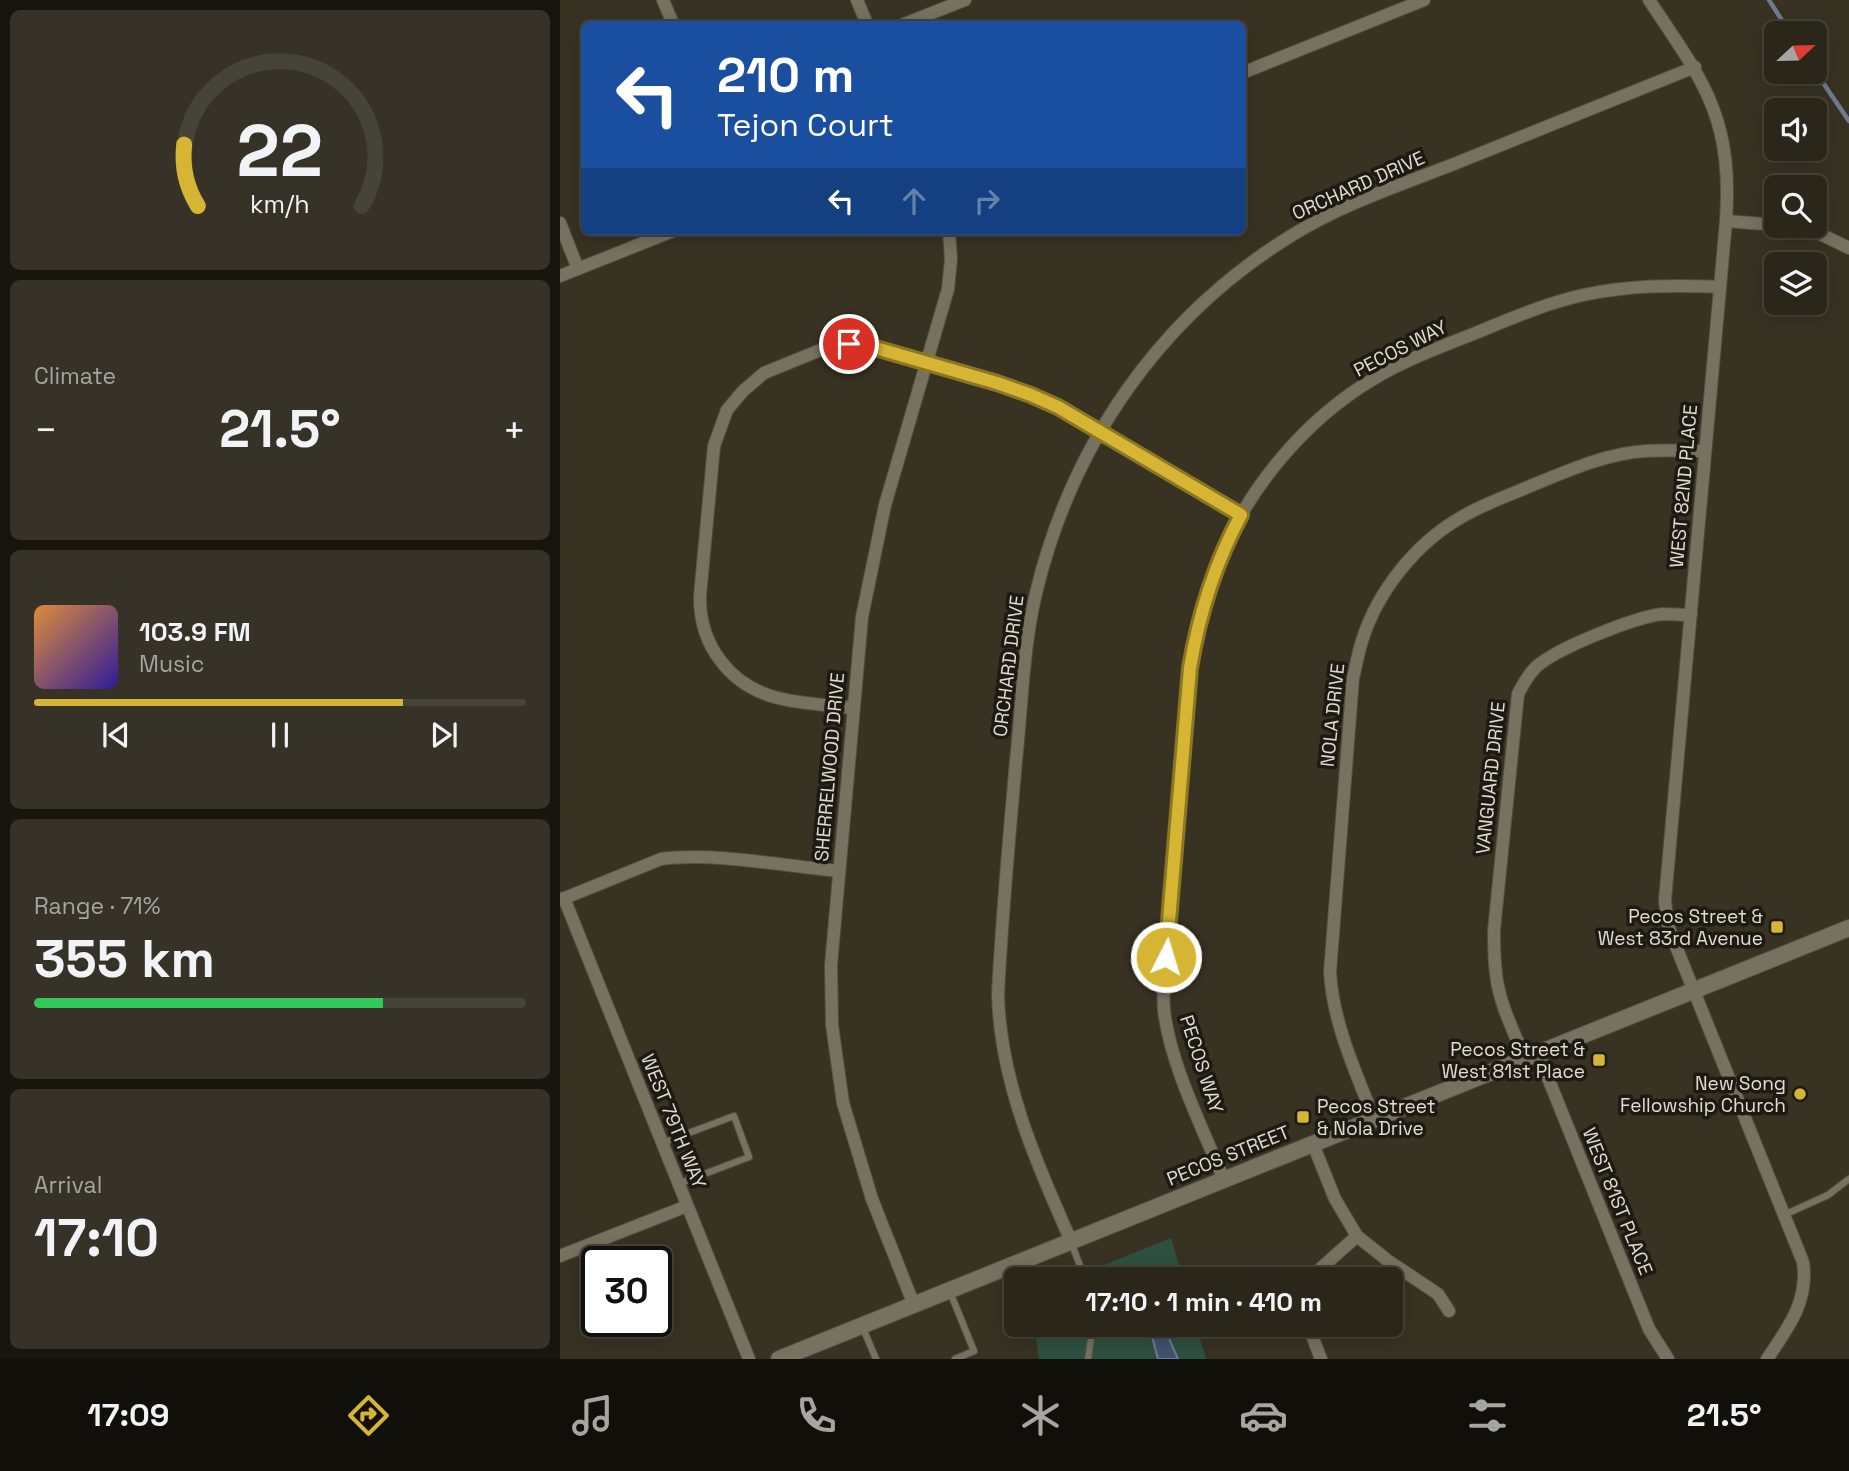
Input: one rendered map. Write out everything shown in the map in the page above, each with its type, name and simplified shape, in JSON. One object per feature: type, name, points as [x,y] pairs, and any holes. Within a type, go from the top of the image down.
[{"type":"main road","name":"PECOS STREET","points":[[779,1359],[1849,928]]},
{"type":"street","points":[[663,0],[672,21]]},
{"type":"street","points":[[857,0],[866,21]]},
{"type":"street","points":[[912,21],[965,0]]},
{"type":"street","points":[[1246,71],[1424,0]]},
{"type":"street","name":"WEST 82ND PLACE","points":[[1649,0],[1695,67],[1716,112],[1726,151],[1726,221],[1665,900],[1671,934],[1803,1262],[1804,1283],[1799,1307],[1767,1359]]},
{"type":"street","name":"ORCHARD DRIVE","points":[[1071,1241],[1030,1142],[1009,1078],[999,1019],[998,994],[1010,832],[1031,617],[1054,530],[1098,432],[1141,369],[1169,337],[1246,267],[1294,234],[1396,187],[1695,67]]},
{"type":"street","points":[[1726,221],[1764,224]]},
{"type":"street","points":[[560,223],[578,269]]},
{"type":"street","points":[[560,276],[663,235]]},
{"type":"street","name":"SHERRELWOOD DRIVE","points":[[914,1305],[872,1199],[853,1142],[836,1065],[831,985],[862,617],[888,494],[948,289],[951,259],[949,235]]},
{"type":"street","points":[[1827,237],[1849,248]]},
{"type":"street","name":"PECOS WAY","points":[[1224,1180],[1177,1064],[1168,1035],[1163,985],[1177,848],[1190,668],[1197,627],[1216,567],[1241,515],[1275,467],[1308,430],[1374,378],[1413,358],[1543,306],[1585,294],[1644,286],[1720,287]]},
{"type":"street","points":[[853,708],[796,702],[754,689],[725,667],[703,631],[699,611],[714,446],[727,410],[751,383],[778,367],[818,351],[858,344],[1031,395],[1058,407],[1241,515]]},
{"type":"street","name":"NOLA DRIVE","points":[[1374,1119],[1345,1043],[1334,1005],[1330,972],[1353,678],[1362,640],[1371,620],[1388,589],[1419,550],[1446,526],[1478,508],[1561,474],[1622,454],[1645,451],[1705,451]]},
{"type":"street","name":"VANGUARD DRIVE","points":[[1531,1056],[1501,998],[1494,956],[1494,930],[1518,694],[1537,666],[1583,641],[1651,617],[1664,614],[1691,615]]},
{"type":"street","points":[[562,899],[661,859],[679,857],[839,872]]},
{"type":"street","name":"WEST 79TH WAY","points":[[562,899],[749,1359]]},
{"type":"street","name":"WEST 81ST PLACE","points":[[1531,1056],[1648,1329],[1668,1359]]},
{"type":"street","points":[[1313,1144],[1335,1199],[1357,1236],[1438,1294],[1448,1311]]},
{"type":"street","points":[[560,1256],[687,1206]]},
{"type":"street","points":[[1322,1267],[1357,1236]]},
{"type":"street","points":[[1313,1337],[1321,1359]]},
{"type":"lane","points":[[662,1143],[734,1116],[749,1157],[678,1184]]},
{"type":"lane","points":[[1784,1215],[1828,1195],[1849,1179]]},
{"type":"lane","points":[[1071,1241],[1081,1267]]},
{"type":"lane","points":[[949,1291],[974,1351],[955,1359]]},
{"type":"lane","points":[[862,1326],[876,1359]]},
{"type":"lane","points":[[1088,1359],[1091,1337]]},
{"type":"green space","points":[[1171,1238],[1179,1267],[1100,1267]]},
{"type":"green space","points":[[1036,1337],[1200,1337],[1206,1359],[1039,1359]]},
{"type":"water","points":[[1152,1337],[1170,1337],[1178,1359],[1158,1359]]},
{"type":"waterway","points":[[1769,0],[1782,21]]},
{"type":"waterway","points":[[1824,84],[1849,121]]},
{"type":"place","name":"Pecos Street & West 83rd Avenue","points":[[1777,927]]},
{"type":"place","name":"Pecos Street & West 81st Place","points":[[1599,1060]]},
{"type":"place","name":"New Song Fellowship Church","points":[[1800,1094]]},
{"type":"place","name":"Pecos Street & Nola Drive","points":[[1303,1117]]},
{"type":"route","points":[[849,344],[879,349],[1031,395],[1058,407],[1241,515],[1216,567],[1197,627],[1190,668],[1166,957]]}]
